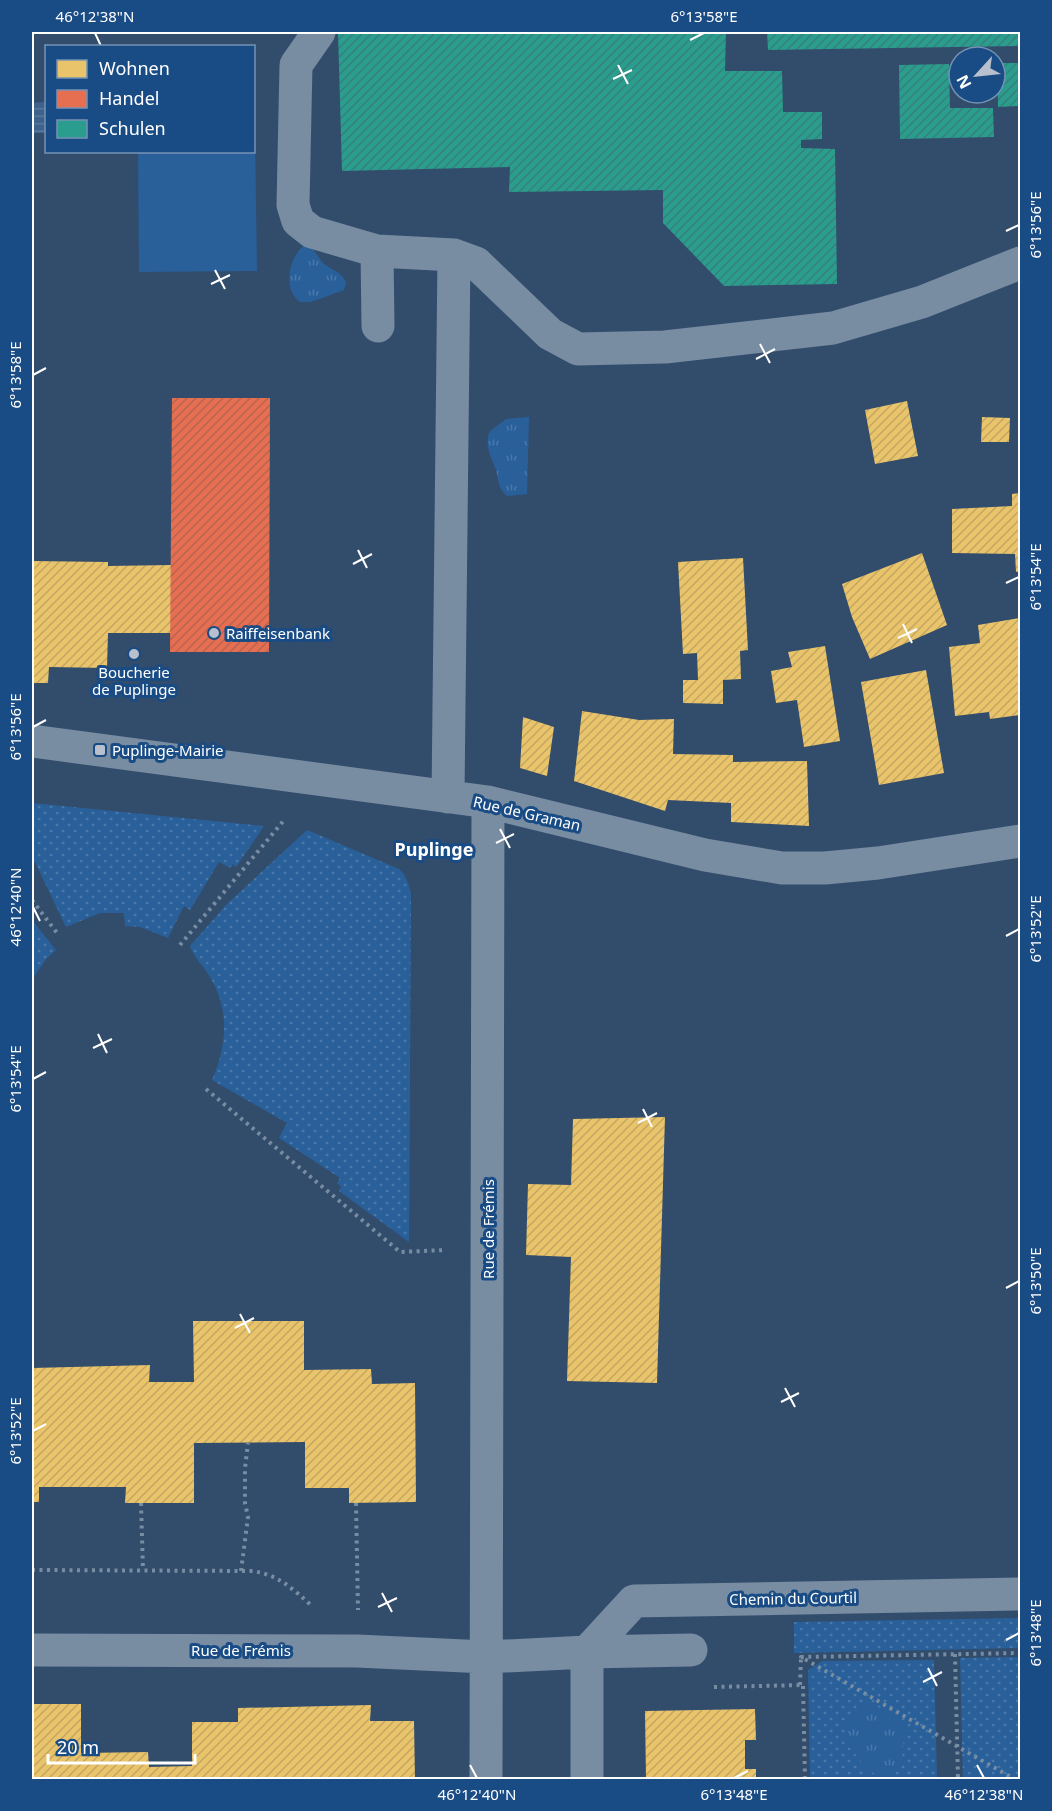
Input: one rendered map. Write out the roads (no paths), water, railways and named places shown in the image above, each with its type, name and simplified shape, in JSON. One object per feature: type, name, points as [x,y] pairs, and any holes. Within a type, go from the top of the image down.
[{"type":"street","points":[[319,32],[296,65],[293,205],[298,221],[312,232],[377,251],[454,255],[476,263],[550,334],[578,349],[665,347],[833,328],[922,302],[1020,263]]},
{"type":"street","points":[[377,251],[378,326]]},
{"type":"street","points":[[448,796],[454,255]]},
{"type":"street","name":"Rue de Graman","points":[[32,741],[488,802],[705,855],[782,868],[825,868],[878,863],[1020,841]]},
{"type":"street","name":"Rue de Frémis","points":[[486,1779],[488,802]]},
{"type":"street","name":"Chemin du Courtil","points":[[587,1652],[634,1601],[1020,1594]]},
{"type":"street","name":"Rue de Frémis","points":[[32,1650],[357,1651],[486,1657],[691,1650]]},
{"type":"street","points":[[587,1652],[587,1779]]},
{"type":"place","name":"Raiffeisenbank","points":[[214,633]]},
{"type":"place","name":"Boucherie de Puplinge","points":[[134,654]]},
{"type":"place","name":"Puplinge-Mairie","points":[[100,750]]},
{"type":"district","name":"Puplinge","points":[[434,849]]}]
